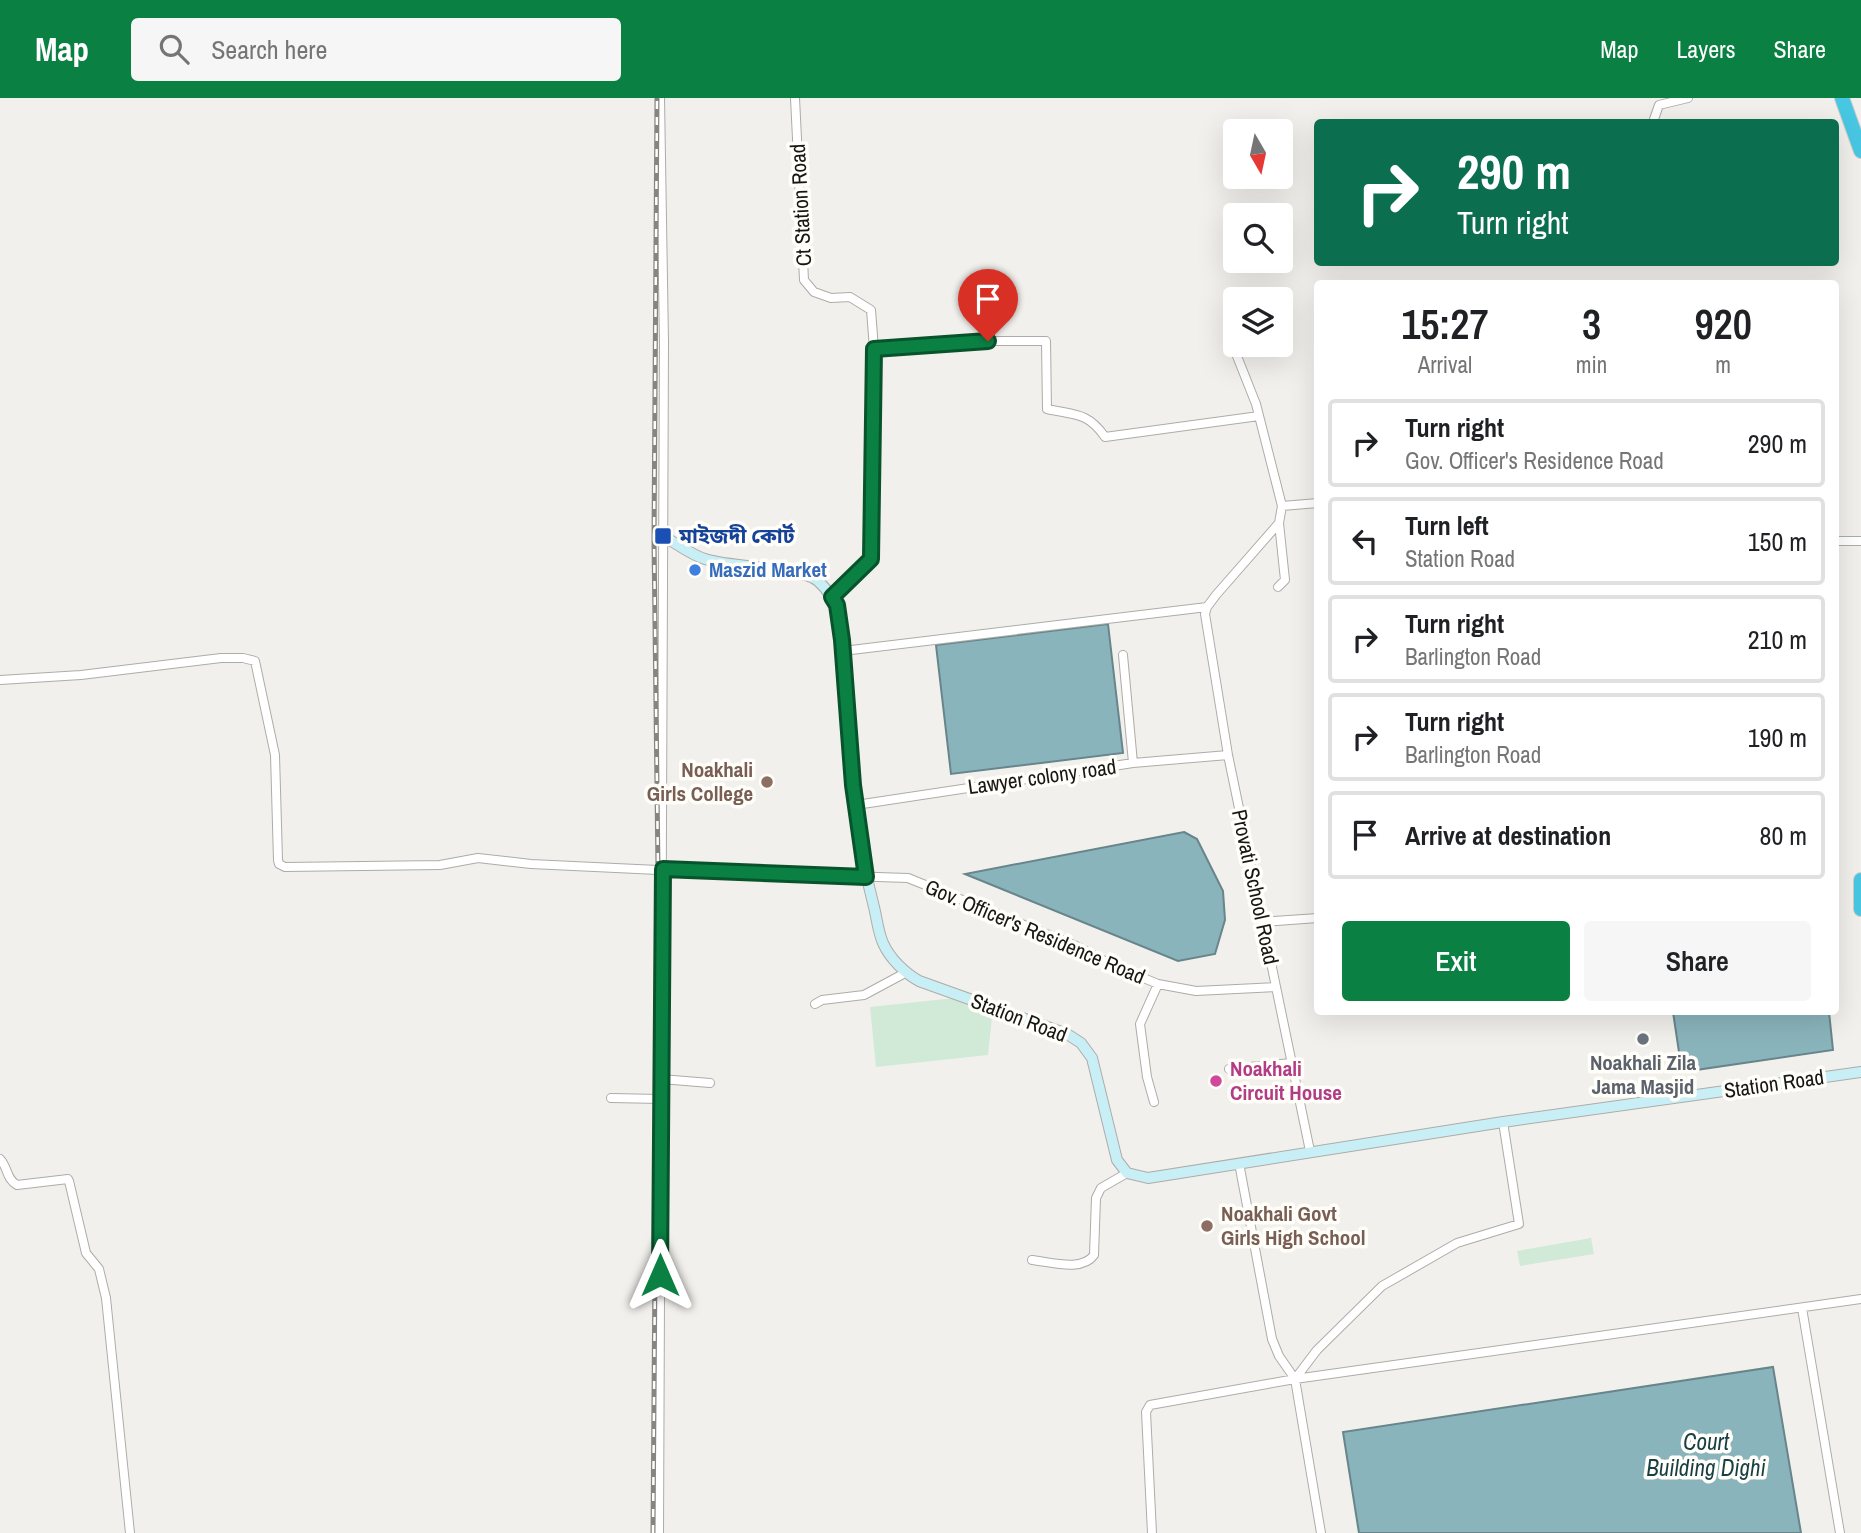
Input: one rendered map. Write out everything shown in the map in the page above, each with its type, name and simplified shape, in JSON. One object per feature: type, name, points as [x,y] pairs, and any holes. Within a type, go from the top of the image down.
[{"type":"highway","points":[[1842,98],[1858,133],[1861,151]]},
{"type":"highway","points":[[1861,880],[1861,909]]},
{"type":"street","points":[[659,1533],[663,869],[660,98]]},
{"type":"street","name":"Ct Station Road","points":[[796,98],[804,280],[814,292],[831,298],[850,297],[871,310],[874,349]]},
{"type":"street","points":[[1654,119],[1659,105],[1688,98]]},
{"type":"street","points":[[663,536],[703,559],[806,574],[818,581],[832,597],[871,559],[874,349],[988,341],[1046,341],[1047,409],[1087,416],[1105,436],[1259,416]]},
{"type":"street","points":[[844,651],[1207,607],[1279,523],[1288,508],[1237,357]]},
{"type":"street","points":[[1288,508],[1314,504]]},
{"type":"street","points":[[1278,587],[1286,580],[1279,523]]},
{"type":"street","points":[[1839,541],[1861,541]]},
{"type":"street","name":"Station Road","points":[[832,597],[837,605],[844,651],[856,805],[866,877],[883,944],[905,973],[919,981],[1067,1034],[1081,1043],[1092,1058],[1117,1160],[1127,1173],[1148,1178],[1503,1122],[1861,1072]]},
{"type":"street","name":"Provati School Road","points":[[1207,607],[1205,614],[1210,656],[1228,755],[1310,1151]]},
{"type":"street","points":[[1123,655],[1133,763]]},
{"type":"street","name":"Gov. Officer's Residence Road","points":[[0,680],[80,675],[221,658],[255,661],[275,755],[278,860],[279,864],[285,867],[440,865],[478,858],[531,864],[908,878],[1076,946],[1157,984],[1196,991],[1276,987]]},
{"type":"street","name":"Lawyer colony road","points":[[856,805],[1133,763],[1228,755]]},
{"type":"street","points":[[1261,922],[1314,918]]},
{"type":"street","points":[[816,1004],[822,1000],[864,995],[905,973]]},
{"type":"street","points":[[1154,1102],[1147,1077],[1140,1024],[1157,984]]},
{"type":"street","points":[[1229,1069],[1291,1063]]},
{"type":"street","points":[[661,1079],[710,1083]]},
{"type":"street","points":[[611,1098],[661,1099]]},
{"type":"street","points":[[1295,1379],[1317,1350],[1382,1286],[1457,1243],[1519,1224],[1503,1122]]},
{"type":"street","points":[[0,1159],[9,1178],[17,1185],[69,1181],[86,1253],[99,1269],[106,1298],[130,1533]]},
{"type":"street","points":[[1239,1163],[1272,1339],[1279,1356],[1295,1379],[1321,1533]]},
{"type":"street","points":[[1032,1260],[1078,1265],[1090,1261],[1094,1255],[1096,1198],[1101,1188],[1127,1173]]},
{"type":"street","points":[[1152,1533],[1147,1408],[1295,1379],[1861,1299]]},
{"type":"street","points":[[1802,1307],[1840,1533]]},
{"type":"green space","points":[[955,998],[992,1017],[988,1055],[876,1067],[870,1007]]},
{"type":"green space","points":[[1591,1238],[1594,1254],[1520,1266],[1517,1251]]},
{"type":"water","points":[[1108,624],[1123,753],[951,774],[936,645]]},
{"type":"water","points":[[1184,832],[1197,839],[1223,891],[1225,920],[1215,954],[1178,961],[965,874]]},
{"type":"water","points":[[1673,1015],[1829,1015],[1833,1050],[1682,1072]]},
{"type":"water","name":"Court Building Dighi","points":[[1773,1367],[1801,1533],[1359,1533],[1343,1432]]},
{"type":"railway","points":[[653,1533],[658,870],[654,540],[657,98]]},
{"type":"place","name":"মাইজদী কোর্ট","points":[[663,536]]},
{"type":"place","name":"Maszid Market","points":[[695,570]]},
{"type":"place","name":"Noakhali Girls College","points":[[767,782]]},
{"type":"place","name":"Noakhali Zila Jama Masjid","points":[[1643,1039]]},
{"type":"place","name":"Noakhali Circuit House","points":[[1216,1081]]},
{"type":"place","name":"Noakhali Govt Girls High School","points":[[1207,1226]]},
{"type":"route","points":[[660,1275],[663,869],[866,877],[853,785],[842,640],[837,605],[832,597],[871,559],[874,349],[988,341]]}]
